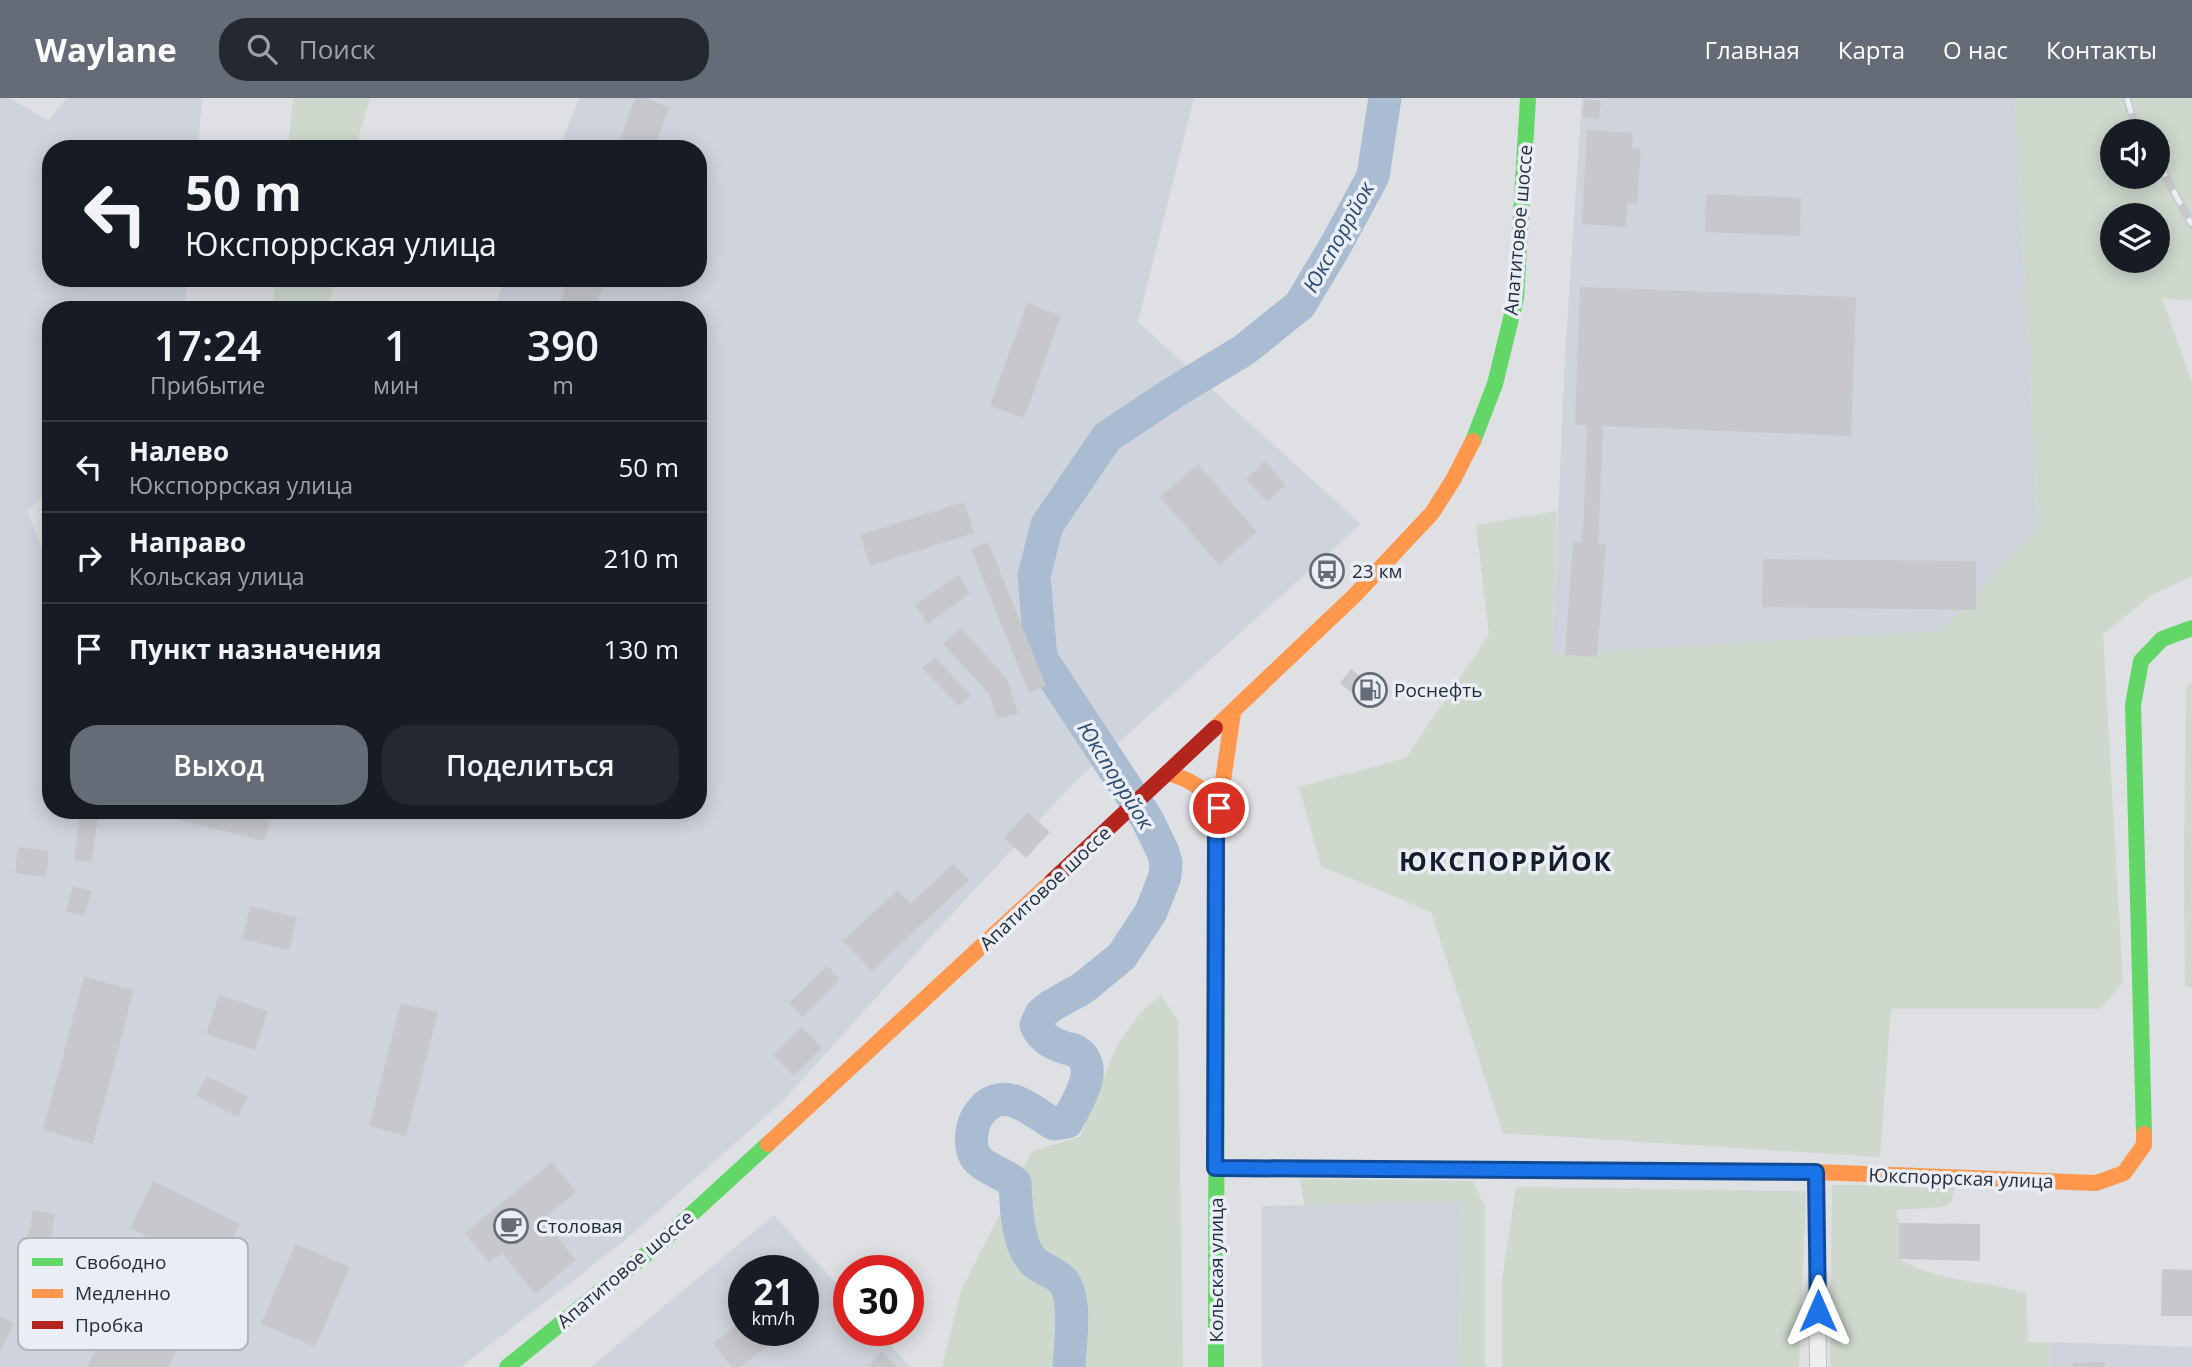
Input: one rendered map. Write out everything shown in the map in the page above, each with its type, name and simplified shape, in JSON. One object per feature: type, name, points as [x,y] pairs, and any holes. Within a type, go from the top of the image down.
[{"type":"street","name":"Апатитовое шоссе","points":[[507,1367],[660,1243],[1100,838],[1354,596],[1432,513],[1479,430],[1496,384],[1516,298],[1528,98]]},
{"type":"street","name":"Юкспоррская улица","points":[[1215,1168],[1816,1172],[2096,1183],[2124,1173],[2144,1145],[2145,1108],[2133,705],[2141,661],[2162,639],[2192,628]]},
{"type":"street","name":"Кольская улица","points":[[1216,1367],[1216,831],[1233,712]]},
{"type":"street","points":[[1168,773],[1191,781],[1205,790],[1212,803],[1216,831]]},
{"type":"street","points":[[1816,1172],[1818,1367]]},
{"type":"shaded area","points":[[0,98],[9,98],[48,120],[67,98],[202,98],[199,140],[42,140],[42,287],[186,287],[185,301],[42,301],[42,497],[27,511],[42,548],[42,819],[707,819],[707,301],[497,301],[502,287],[707,287],[707,140],[563,140],[579,98],[1194,98],[1138,322],[1361,524],[1074,783],[783,1101],[623,1242],[461,1367],[0,1367]]},
{"type":"shaded area","points":[[293,98],[370,98],[358,140],[289,140]]},
{"type":"shaded area","points":[[1582,98],[2015,98],[2038,528],[1941,631],[1552,654],[1565,356]]},
{"type":"shaded area","points":[[2015,98],[2192,98],[2192,301],[2162,298],[2192,383],[2192,576],[2152,595],[2103,634],[2123,983],[2100,1009],[1891,1009],[1880,1157],[1503,1133],[1431,912],[1321,866],[1299,787],[1406,758],[1489,635],[1476,525],[1557,511],[1552,654],[1941,631],[2038,528]]},
{"type":"shaded area","points":[[274,287],[332,287],[328,301],[273,301]]},
{"type":"shaded area","points":[[2192,682],[2192,988],[2185,986],[2184,868],[2186,688]]},
{"type":"shaded area","points":[[1161,995],[1178,1021],[1183,1367],[942,1367],[961,1291],[1032,1151],[1080,1137],[1117,1045],[1142,1011]]},
{"type":"shaded area","points":[[1300,1179],[1473,1181],[1485,1207],[1485,1367],[1460,1367],[1462,1201],[1304,1205]]},
{"type":"shaded area","points":[[1832,1185],[1955,1186],[1952,1201],[1943,1207],[1896,1210],[1899,1223],[1899,1259],[1931,1273],[2026,1293],[2028,1342],[2050,1342],[2050,1367],[1830,1367]]},
{"type":"shaded area","points":[[1516,1187],[1806,1191],[1799,1367],[1502,1367],[1502,1280]]},
{"type":"shaded area","points":[[1462,1201],[1460,1367],[1262,1367],[1262,1206]]},
{"type":"shaded area","points":[[774,1215],[810,1255],[728,1255],[728,1346],[819,1346],[819,1265],[833,1280],[833,1346],[891,1346],[910,1367],[591,1367]]},
{"type":"shaded area","points":[[2050,1342],[2192,1347],[2192,1367],[2050,1367]]},
{"type":"building","points":[[635,98],[645,98],[669,107],[657,140],[620,140]]},
{"type":"building","points":[[1584,99],[1601,101],[1599,119],[1583,117]]},
{"type":"building","points":[[1587,130],[1633,133],[1632,148],[1641,149],[1637,204],[1627,203],[1626,227],[1582,224]]},
{"type":"building","points":[[1706,194],[1801,198],[1800,236],[1705,232]]},
{"type":"building","points":[[566,287],[603,287],[597,301],[561,301]]},
{"type":"building","points":[[1580,287],[1856,297],[1851,436],[1603,426],[1598,544],[1606,544],[1597,657],[1565,655],[1573,542],[1582,543],[1584,511],[1587,425],[1575,425]]},
{"type":"building","points":[[1027,303],[1061,316],[1024,418],[990,406]]},
{"type":"building","points":[[1265,461],[1286,485],[1267,502],[1246,479]]},
{"type":"building","points":[[1198,464],[1257,532],[1219,565],[1160,497]]},
{"type":"building","points":[[964,502],[974,533],[870,566],[860,535]]},
{"type":"building","points":[[988,542],[1046,686],[1029,693],[971,549]]},
{"type":"building","points":[[1763,559],[1976,561],[1976,610],[1762,607]]},
{"type":"building","points":[[958,575],[970,593],[928,624],[915,605]]},
{"type":"building","points":[[961,628],[1007,679],[1018,713],[997,719],[990,695],[943,644]]},
{"type":"building","points":[[935,657],[971,695],[959,706],[922,668]]},
{"type":"building","points":[[1351,669],[1376,689],[1364,703],[1340,683]]},
{"type":"building","points":[[1028,812],[1050,832],[1026,858],[1004,838]]},
{"type":"building","points":[[79,819],[97,819],[92,862],[74,860]]},
{"type":"building","points":[[262,819],[270,821],[265,841],[179,820]]},
{"type":"building","points":[[18,847],[49,851],[46,877],[15,873]]},
{"type":"building","points":[[953,864],[969,880],[872,971],[843,941],[897,890],[910,904]]},
{"type":"building","points":[[73,886],[92,891],[84,916],[66,911]]},
{"type":"building","points":[[250,906],[297,917],[289,950],[242,939]]},
{"type":"building","points":[[827,966],[840,979],[803,1017],[789,1003]]},
{"type":"building","points":[[84,977],[134,990],[93,1144],[43,1130]]},
{"type":"building","points":[[219,995],[268,1011],[255,1050],[206,1034]]},
{"type":"building","points":[[401,1003],[438,1012],[406,1136],[369,1126]]},
{"type":"building","points":[[802,1027],[822,1048],[794,1076],[773,1055]]},
{"type":"building","points":[[207,1076],[248,1097],[238,1117],[196,1096]]},
{"type":"building","name":"Столовая","points":[[552,1162],[576,1192],[543,1219],[576,1260],[535,1294],[502,1253],[489,1263],[465,1233]]},
{"type":"building","points":[[153,1181],[240,1224],[233,1238],[149,1238],[130,1228]]},
{"type":"building","points":[[33,1210],[55,1214],[51,1238],[28,1238]]},
{"type":"building","points":[[1899,1223],[1980,1224],[1980,1261],[1899,1259]]},
{"type":"building","points":[[295,1244],[350,1267],[315,1347],[261,1324]]},
{"type":"building","points":[[2162,1269],[2192,1270],[2192,1316],[2161,1316]]},
{"type":"building","points":[[0,1316],[14,1323],[0,1352]]},
{"type":"building","points":[[728,1331],[728,1346],[767,1346],[740,1367],[732,1367],[713,1343]]},
{"type":"building","points":[[96,1350],[177,1350],[168,1367],[87,1367]]},
{"type":"building","points":[[882,1352],[898,1367],[867,1367]]},
{"type":"building","points":[[2105,1362],[2105,1367],[2073,1367],[2073,1363]]},
{"type":"waterway","name":"Юкспоррйок","points":[[1069,1367],[1072,1323],[1068,1290],[1061,1279],[1036,1264],[1028,1254],[1018,1224],[1015,1183],[978,1160],[972,1148],[972,1132],[976,1119],[984,1108],[1004,1099],[1021,1104],[1054,1124],[1067,1122],[1085,1086],[1087,1067],[1076,1051],[1051,1042],[1036,1025],[1041,1014],[1083,988],[1122,956],[1151,912],[1165,876],[1166,863],[1147,819],[1041,658],[1034,576],[1047,525],[1107,437],[1244,350],[1300,305],[1373,176],[1385,98]]},
{"type":"railway","points":[[2127,98],[2134,119]]},
{"type":"railway","points":[[2170,184],[2192,225]]},
{"type":"traffic: fast","points":[[1473,441],[1495,384],[1516,298],[1528,98]]},
{"type":"traffic: fast","points":[[2144,1134],[2133,705],[2141,661],[2162,639],[2192,628]]},
{"type":"traffic: fast","points":[[1216,1367],[1217,821]]},
{"type":"traffic: fast","points":[[507,1367],[660,1243],[768,1144]]},
{"type":"traffic: fast","points":[[1215,1168],[1701,1171]]},
{"type":"traffic: slow","points":[[1215,728],[1354,596],[1432,513],[1473,441]]},
{"type":"traffic: slow","points":[[1217,821],[1233,713]]},
{"type":"traffic: slow","points":[[1168,773],[1199,788],[1208,800],[1214,818]]},
{"type":"traffic: slow","points":[[768,1144],[1052,881]]},
{"type":"traffic: slow","points":[[1701,1171],[1816,1172],[2096,1183],[2124,1173],[2144,1145],[2144,1134]]},
{"type":"traffic: jam","points":[[1052,881],[1215,728]]},
{"type":"place","name":"23 км","points":[[1327,571]]},
{"type":"place","name":"Роснефть","points":[[1370,690]]},
{"type":"place","name":"Столовая","points":[[511,1226]]},
{"type":"district","name":"ЮКСПОРРЙОК","points":[[1506,861]]},
{"type":"route","points":[[1219,808],[1216,831],[1215,1168],[1816,1172],[1818,1311]]}]
